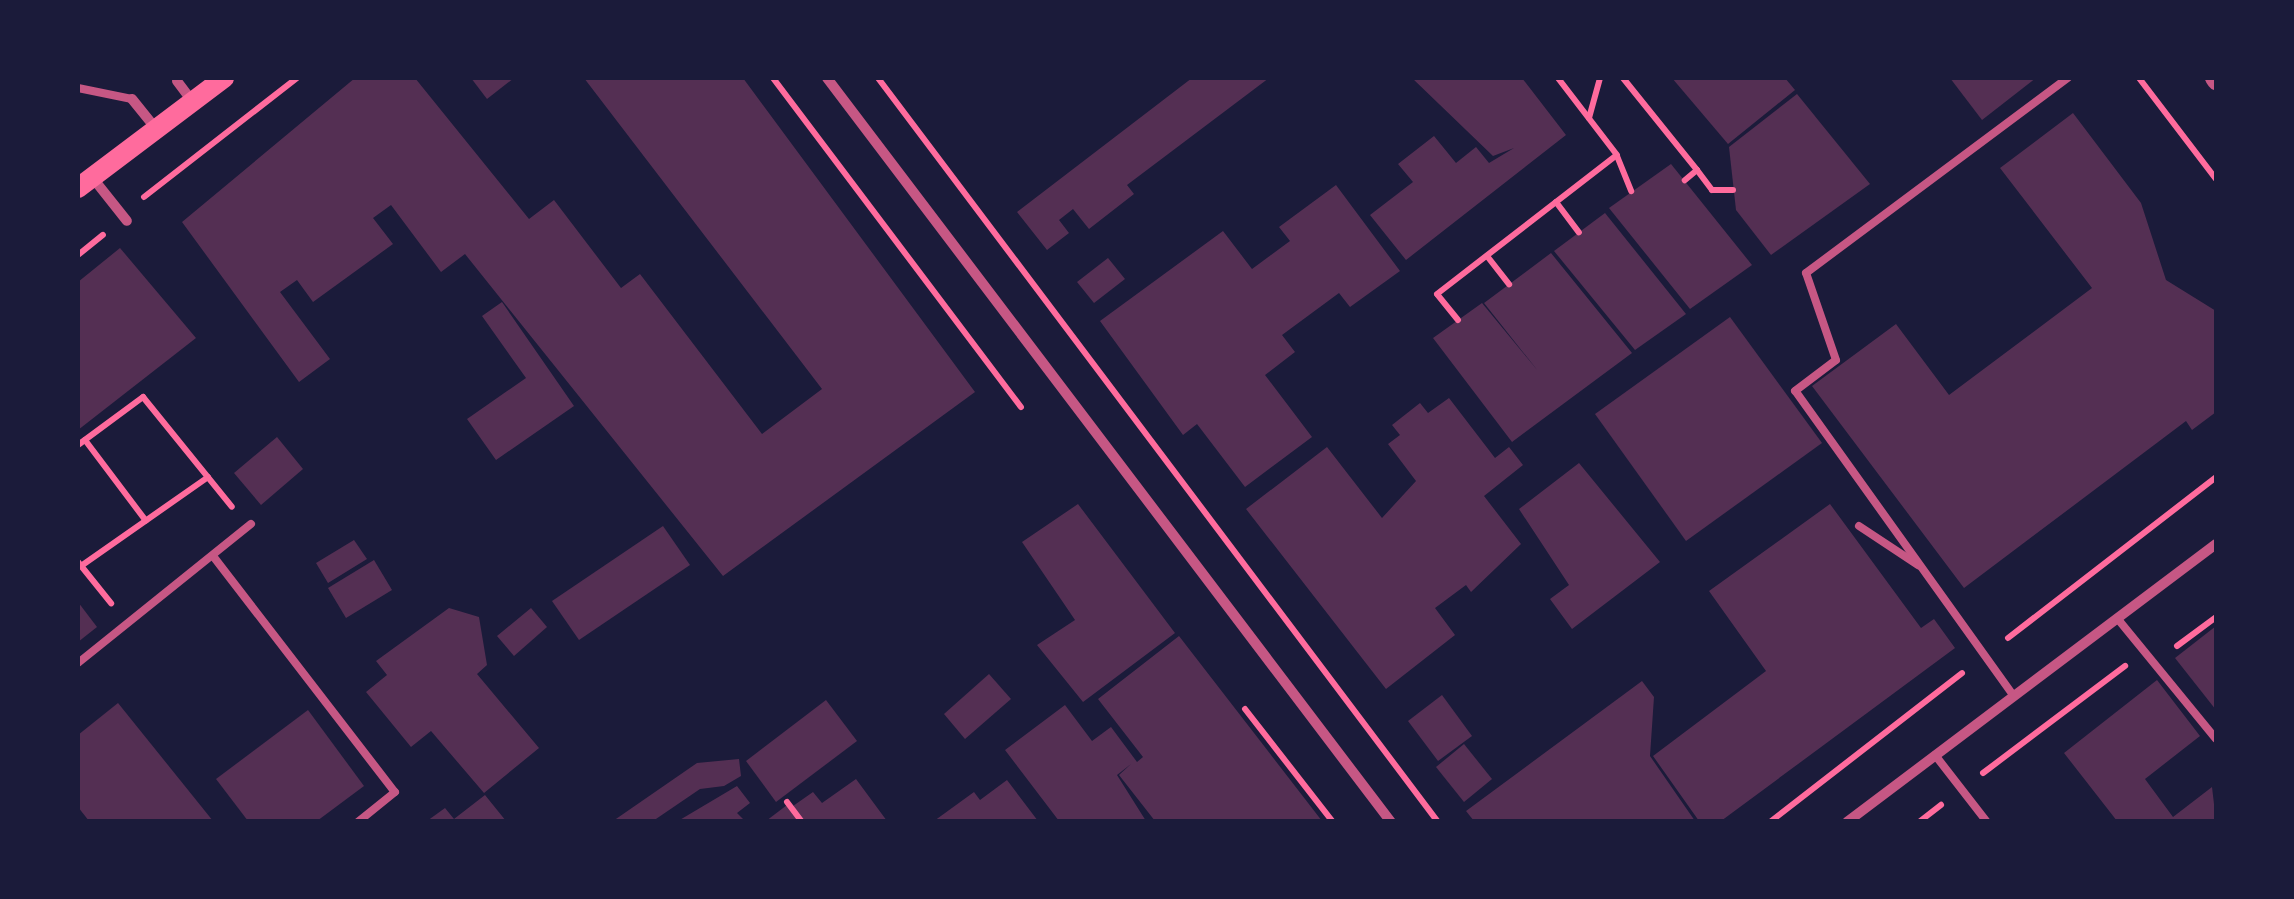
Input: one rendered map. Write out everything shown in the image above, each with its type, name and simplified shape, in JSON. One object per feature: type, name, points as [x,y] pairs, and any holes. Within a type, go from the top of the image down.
[{"type":"main road","points":[[85,182],[224,78]]},
{"type":"street","points":[[828,78],[1391,822]]},
{"type":"street","points":[[177,81],[193,102]]},
{"type":"street","points":[[132,100],[156,129]]},
{"type":"street","points":[[85,182],[127,221]]},
{"type":"street","points":[[1847,822],[2216,544]]},
{"type":"lane","points":[[2013,694],[1795,391],[1836,360],[1806,272],[2068,78]]},
{"type":"lane","points":[[78,88],[132,100]]},
{"type":"lane","points":[[78,663],[250,525]]},
{"type":"lane","points":[[1859,526],[1922,567]]},
{"type":"lane","points":[[213,556],[396,792],[358,822]]},
{"type":"lane","points":[[2118,618],[2216,739]]},
{"type":"lane","points":[[1934,755],[1987,822]]},
{"type":"path","points":[[78,256],[127,221],[140,200],[297,78]]},
{"type":"path","points":[[773,78],[1021,407]]},
{"type":"path","points":[[878,78],[1438,822]]},
{"type":"path","points":[[1558,78],[1617,155],[1632,192]]},
{"type":"path","points":[[1589,118],[1600,78]]},
{"type":"path","points":[[1623,78],[1712,190],[1734,190]]},
{"type":"path","points":[[2139,78],[2216,179]]},
{"type":"path","points":[[1458,320],[1437,294],[1617,155]]},
{"type":"path","points":[[1684,180],[1696,170]]},
{"type":"path","points":[[1556,202],[1579,232]]},
{"type":"path","points":[[1488,256],[1509,284]]},
{"type":"path","points":[[146,521],[81,443],[143,396],[250,525]]},
{"type":"path","points":[[127,624],[79,564],[208,477]]},
{"type":"path","points":[[1919,822],[2130,662],[2150,661],[2216,618]]},
{"type":"path","points":[[1245,709],[1333,822]]},
{"type":"path","points":[[787,802],[802,822]]},
{"type":"building","points":[[355,78],[415,78],[529,219],[554,200],[621,288],[640,274],[762,434],[822,389],[584,78],[743,78],[975,392],[723,576],[465,254],[441,272],[391,205],[373,218],[393,244],[313,302],[297,280],[280,292],[330,359],[299,382],[182,222]]},
{"type":"building","points":[[471,78],[514,78],[487,99]]},
{"type":"building","points":[[1192,78],[1269,78],[1127,185],[1134,194],[1089,229],[1073,209],[1059,220],[1069,233],[1047,250],[1017,212]]},
{"type":"building","points":[[1412,78],[1522,78],[1566,135],[1406,260],[1370,215],[1413,182],[1398,164],[1434,136],[1456,163],[1476,147],[1489,163],[1514,148],[1493,156]]},
{"type":"building","points":[[1672,78],[1785,78],[1795,90],[1728,144]]},
{"type":"building","points":[[1950,78],[2036,78],[1982,120]]},
{"type":"building","points":[[1797,94],[1870,184],[1771,255],[1736,210],[1729,147]]},
{"type":"building","points":[[2073,113],[2141,203],[2166,280],[2216,311],[2216,412],[2192,430],[2186,421],[1964,588],[1812,386],[1896,324],[1949,395],[2092,288],[2000,168]]},
{"type":"building","points":[[1671,164],[1752,265],[1690,309],[1609,208]]},
{"type":"building","points":[[1336,185],[1400,271],[1350,307],[1339,293],[1282,335],[1295,352],[1265,375],[1312,437],[1245,487],[1197,424],[1183,435],[1100,321],[1223,231],[1252,269],[1290,241],[1279,227]]},
{"type":"building","points":[[1605,213],[1686,314],[1635,350],[1554,251]]},
{"type":"building","points":[[120,248],[196,338],[78,430],[78,282]]},
{"type":"building","points":[[1551,253],[1632,353],[1512,442],[1433,338],[1482,303],[1538,371],[1484,303]]},
{"type":"building","points":[[1108,258],[1125,279],[1094,303],[1077,282]]},
{"type":"building","points":[[502,302],[574,406],[496,460],[467,419],[526,378],[482,316]]},
{"type":"building","points":[[1730,317],[1822,443],[1686,541],[1595,414]]},
{"type":"building","points":[[1449,398],[1495,458],[1509,447],[1523,465],[1484,496],[1521,544],[1471,592],[1466,585],[1435,608],[1455,635],[1386,689],[1246,509],[1327,447],[1382,518],[1416,481],[1388,444],[1400,435],[1392,425],[1420,403],[1428,413]]},
{"type":"building","points":[[277,437],[303,469],[261,505],[234,473]]},
{"type":"building","points":[[1579,463],[1660,562],[1572,629],[1550,599],[1569,585],[1519,509]]},
{"type":"building","points":[[1078,504],[1175,633],[1083,702],[1037,645],[1075,620],[1022,542]]},
{"type":"building","points":[[1830,504],[1921,628],[1934,619],[1955,648],[1721,821],[1699,821],[1653,756],[1766,671],[1709,591]]},
{"type":"building","points":[[663,526],[690,565],[579,640],[552,601]]},
{"type":"building","points":[[354,540],[367,559],[328,583],[316,563]]},
{"type":"building","points":[[374,560],[392,590],[346,618],[328,588]]},
{"type":"building","points":[[78,602],[97,627],[78,642]]},
{"type":"building","points":[[449,608],[479,617],[487,665],[477,674],[539,748],[484,793],[431,731],[411,747],[366,692],[387,675],[376,661]]},
{"type":"building","points":[[531,608],[547,627],[514,656],[497,636]]},
{"type":"building","points":[[2216,626],[2216,710],[2175,658]]},
{"type":"building","points":[[1179,636],[1322,821],[1155,821],[1119,775],[1131,764],[1117,775],[1146,821],[1059,821],[1005,750],[1065,705],[1092,741],[1111,727],[1137,762],[1143,757],[1098,699]]},
{"type":"building","points":[[989,674],[1011,699],[965,739],[944,714]]},
{"type":"building","points":[[2157,680],[2200,736],[2145,779],[2173,817],[2212,787],[2216,821],[2117,821],[2064,753]]},
{"type":"building","points":[[1642,681],[1654,697],[1650,756],[1695,821],[1474,821],[1466,811]]},
{"type":"building","points":[[1442,695],[1472,736],[1438,761],[1408,721]]},
{"type":"building","points":[[826,700],[857,741],[776,802],[746,761]]},
{"type":"building","points":[[118,703],[213,821],[89,821],[78,807],[78,735]]},
{"type":"building","points":[[308,710],[364,786],[317,821],[248,821],[216,779]]},
{"type":"building","points":[[1464,744],[1492,779],[1464,802],[1436,767]]},
{"type":"building","points":[[739,759],[741,776],[724,786],[700,789],[653,821],[613,821],[697,763]]},
{"type":"building","points":[[856,779],[887,821],[802,819],[793,806],[813,792],[822,803]]},
{"type":"building","points":[[1007,780],[1038,821],[934,821],[974,792],[980,800]]},
{"type":"building","points":[[737,786],[750,803],[737,813],[745,821],[678,821]]},
{"type":"building","points":[[485,795],[506,821],[427,821],[445,808],[454,819]]},
{"type":"building","points":[[787,805],[799,821],[766,821]]}]
